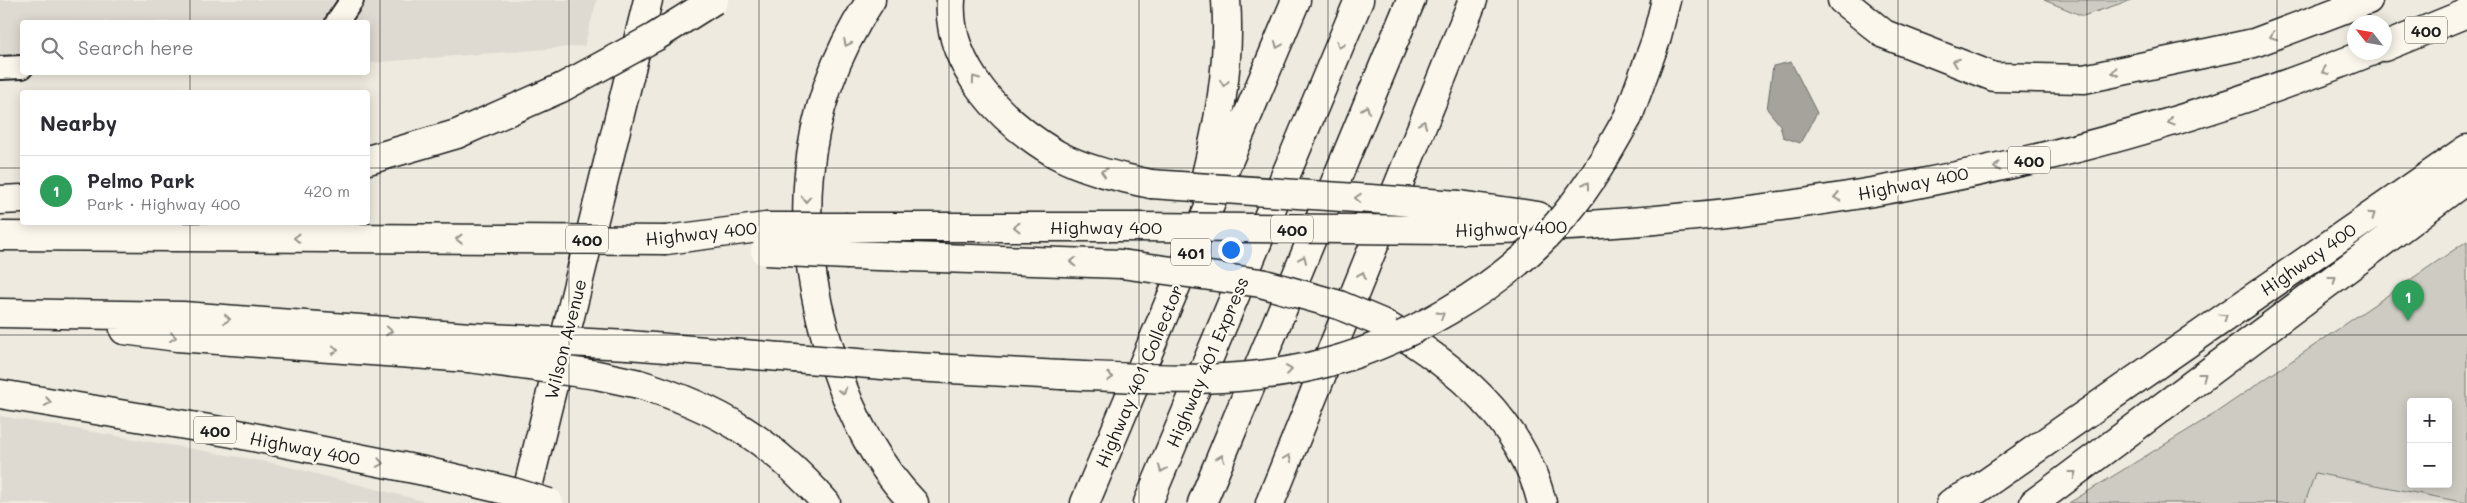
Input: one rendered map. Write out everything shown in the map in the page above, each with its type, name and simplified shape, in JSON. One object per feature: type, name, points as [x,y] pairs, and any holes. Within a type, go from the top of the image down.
[{"type":"main road","name":"Wilson Avenue","points":[[524,503],[648,0]]},
{"type":"main road","points":[[370,159],[457,134],[561,88],[655,37],[714,0]]},
{"type":"main road","points":[[871,0],[837,64],[820,111],[810,156],[806,196],[807,244],[815,300],[845,396],[870,446],[894,480],[914,503]]},
{"type":"main road","points":[[951,0],[956,43],[972,79],[1014,124],[1057,154],[1102,172],[1151,184],[1459,205],[1594,224]]},
{"type":"main road","points":[[1171,300],[1197,214],[1216,133],[1225,80],[1228,30],[1226,0]]},
{"type":"main road","name":"Highway 401 Collector","points":[[1085,503],[1296,0]]},
{"type":"main road","name":"Highway 401 Express","points":[[1148,503],[1358,0]]},
{"type":"main road","points":[[1202,503],[1411,0]]},
{"type":"main road","points":[[1270,503],[1474,0]]},
{"type":"main road","points":[[11,314],[177,338],[470,347],[628,345],[895,366],[1061,375],[1186,380],[1246,376],[1309,368],[1393,340],[1445,313],[1480,290],[1523,257],[1564,216],[1599,169],[1628,117],[1656,40],[1666,0]]},
{"type":"main road","points":[[1842,0],[1884,34],[1994,77],[2084,79],[2254,43],[2368,0]]},
{"type":"main road","name":"400","points":[[2392,44],[2467,13]]},
{"type":"main road","name":"Highway 400","points":[[0,236],[666,240],[766,239],[847,227],[1502,230],[1594,224],[1754,210],[1890,188],[2036,158],[2170,123],[2308,78],[2351,60]]},
{"type":"main road","name":"Highway 400","points":[[1951,503],[1978,489],[2467,149]]},
{"type":"main road","points":[[2034,503],[2467,178]]},
{"type":"main road","points":[[0,200],[20,199]]},
{"type":"main road","points":[[766,239],[848,255],[1121,264],[1260,283],[1339,305],[1382,323],[1451,368],[1480,394],[1505,424],[1539,490],[1542,503]]},
{"type":"main road","points":[[470,347],[548,367],[639,384],[700,405],[732,422],[773,450],[826,503]]},
{"type":"main road","name":"Highway 400","points":[[0,394],[233,433],[429,472],[513,492],[549,503]]},
{"type":"street","points":[[338,20],[352,0]]},
{"type":"street","points":[[0,68],[20,67]]},
{"type":"shaded area","points":[[0,0],[597,0],[584,46],[370,63],[370,20],[20,20],[20,53],[0,56]]},
{"type":"shaded area","points":[[2044,0],[2131,0],[2083,16]]},
{"type":"shaded area","points":[[1791,62],[1817,113],[1800,143],[1783,137],[1780,125],[1767,109],[1773,66]]},
{"type":"shaded area","points":[[2467,241],[2467,503],[2315,473],[2305,503],[2069,503],[2211,416]]},
{"type":"shaded area","points":[[0,416],[273,463],[431,503],[0,503]]},
{"type":"shaded area","points":[[2314,473],[2467,503],[2305,503]]},
{"type":"place","name":"Pelmo Park","points":[[2408,321]]}]
